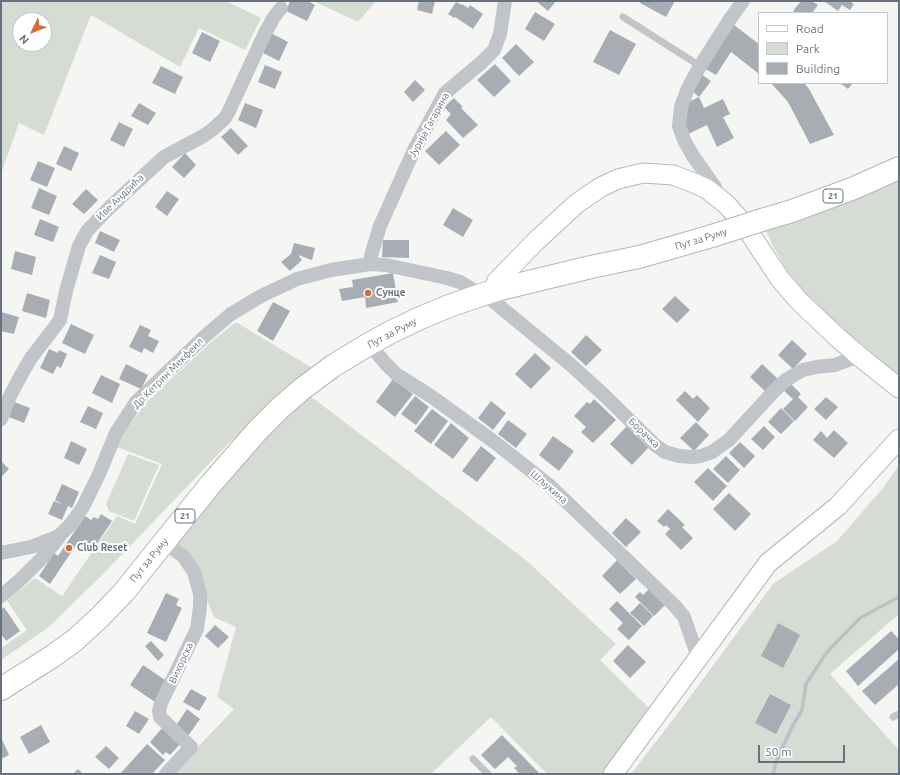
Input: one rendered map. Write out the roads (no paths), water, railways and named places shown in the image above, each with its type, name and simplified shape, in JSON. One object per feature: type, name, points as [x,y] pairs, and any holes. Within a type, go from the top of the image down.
[{"type":"main road","name":"Пут за Руму","points":[[1,689],[48,660],[74,640],[98,618],[124,592],[210,485],[280,408],[302,389],[333,366],[369,344],[418,319],[449,306],[487,293],[591,267],[639,257],[712,236],[792,211],[854,188],[899,168]]},
{"type":"main road","points":[[487,293],[536,241],[575,205],[602,187],[618,179],[643,173],[673,175],[707,189],[726,204],[743,222],[780,279],[798,300],[859,356],[899,388]]},
{"type":"main road","points":[[612,774],[768,563],[838,506],[899,439]]},
{"type":"street","name":"Јурија Гагарина","points":[[370,264],[380,226],[414,150],[445,93],[494,50],[500,34],[505,1]]},
{"type":"street","points":[[717,196],[715,187],[684,140],[679,126],[681,108],[688,88],[700,66],[743,1]]},
{"type":"street","name":"Иве Андрића","points":[[1,419],[10,396],[31,358],[60,320],[66,290],[79,246],[87,231],[109,208],[164,157],[205,135],[225,118],[265,33],[281,8]]},
{"type":"street","name":"Др Кетрин Мекфеил","points":[[1,553],[31,547],[59,536],[70,525],[83,507],[116,433],[136,402],[204,337],[231,314],[261,296],[297,280],[331,270],[370,264],[386,265],[447,278],[460,282],[474,290],[487,293]]},
{"type":"street","name":"Борачка","points":[[487,293],[489,297],[576,370],[655,445],[665,452],[679,456],[693,457],[712,452],[729,440],[774,391],[794,375],[804,370],[835,365],[859,356]]},
{"type":"street","name":"Шљукина","points":[[369,344],[396,374],[432,397],[549,485],[684,617],[698,657]]},
{"type":"street","points":[[1,596],[19,581],[42,558],[59,536]]},
{"type":"street","name":"Вихорска","points":[[164,542],[184,557],[194,572],[200,594],[197,629],[161,703],[159,711],[160,717],[191,747],[166,774]]},
{"type":"lane","points":[[623,17],[700,66]]},
{"type":"lane","points":[[473,759],[488,774]]},
{"type":"waterway","points":[[773,774],[776,762],[792,727],[802,710],[806,684],[827,652],[860,618],[899,597]]},
{"type":"place","name":"Сунце","points":[[368,293]]},
{"type":"place","name":"Club Reset","points":[[69,548]]}]
